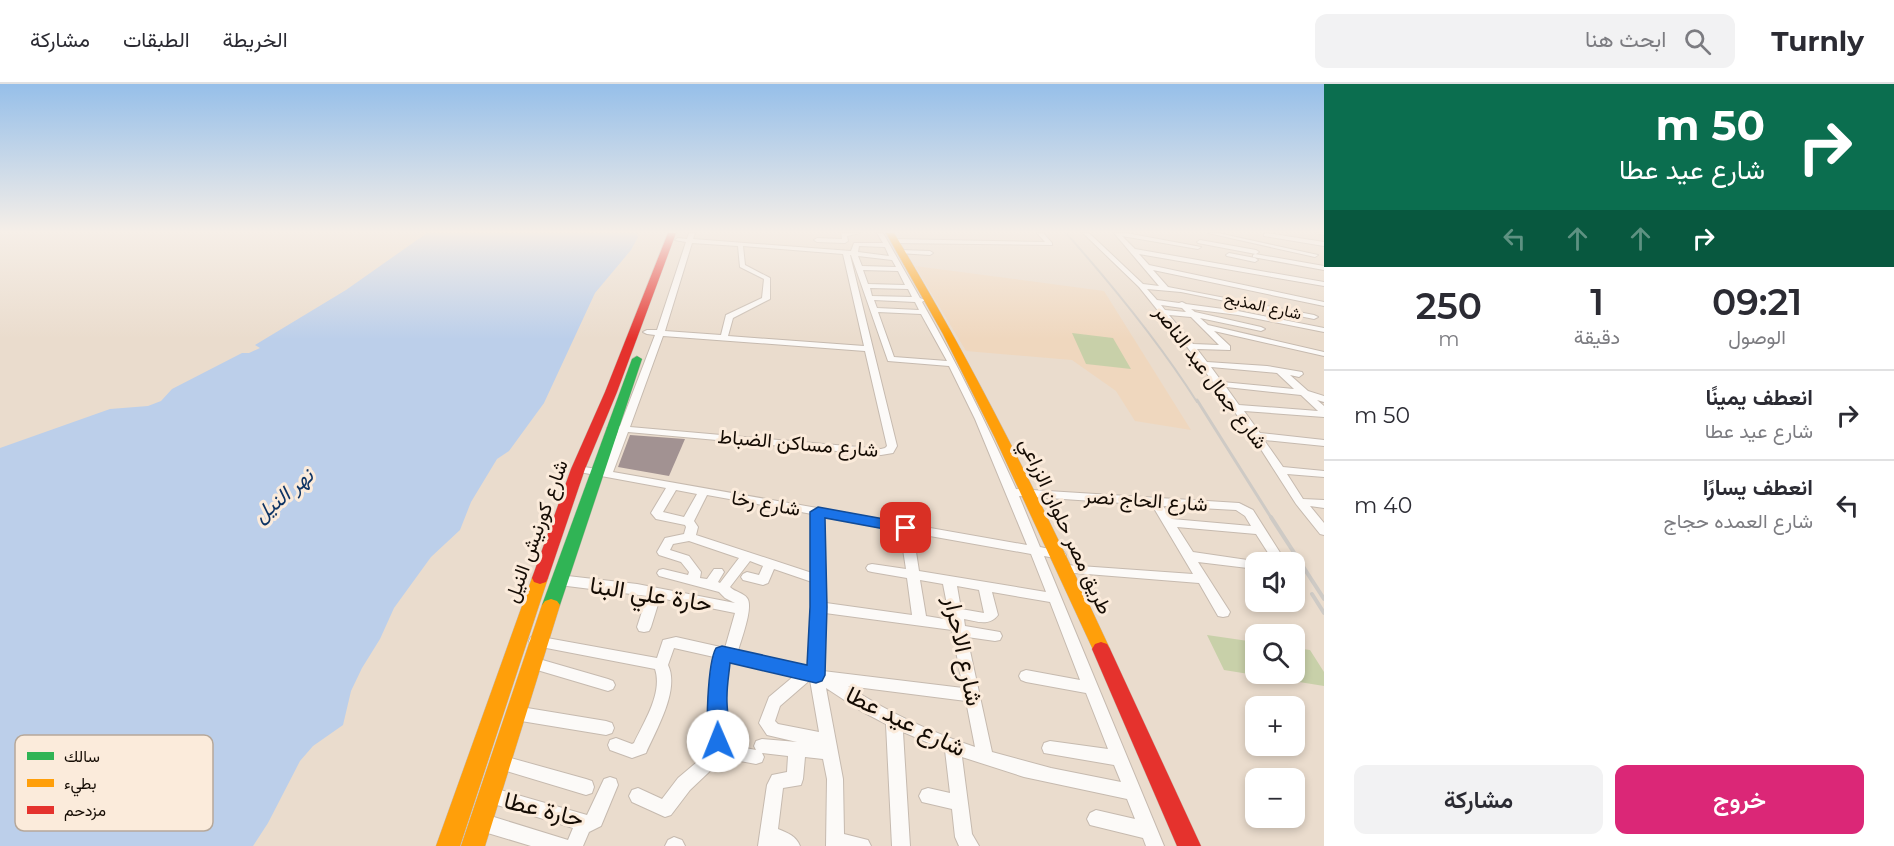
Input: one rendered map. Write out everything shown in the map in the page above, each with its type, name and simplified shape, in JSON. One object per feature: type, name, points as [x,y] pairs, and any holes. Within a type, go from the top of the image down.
[{"type":"main road","name":"شارع كورنيش النيل","points":[[473,846],[559,580],[619,428],[618,393],[670,269]]},
{"type":"main road","name":"شارع كورنيش النيل","points":[[448,846],[578,469],[618,393],[654,333],[674,269]]},
{"type":"main road","name":"طريق مصر حلوان الزراعي","points":[[905,269],[1031,493],[1189,846]]},
{"type":"street","points":[[724,338],[729,317],[766,299],[767,278],[747,269]]},
{"type":"street","name":"شارع مساكن الضباط","points":[[619,428],[889,451],[892,446],[853,269]]},
{"type":"street","points":[[859,269],[892,360],[953,358]]},
{"type":"street","points":[[874,269],[882,286]]},
{"type":"street","points":[[889,269],[900,269]]},
{"type":"street","name":"طريق مصر حلوان الزراعي","points":[[900,269],[924,304]]},
{"type":"street","name":"شارع جمال عبد الناصر","points":[[1126,269],[1205,364],[1257,436],[1300,502],[1324,531]]},
{"type":"street","points":[[1148,269],[1227,348],[1191,346]]},
{"type":"street","points":[[1162,269],[1324,303]]},
{"type":"street","points":[[1217,282],[1220,269]]},
{"type":"street","points":[[1244,269],[1324,284]]},
{"type":"street","points":[[865,286],[911,287]]},
{"type":"street","name":"شارع المذبح","points":[[1141,286],[1165,287],[1314,317]]},
{"type":"street","points":[[1246,288],[1248,303],[1254,315]]},
{"type":"street","points":[[1277,309],[1281,295]]},
{"type":"street","points":[[869,298],[924,304]]},
{"type":"street","points":[[1155,302],[1254,315],[1324,330]]},
{"type":"street","points":[[1304,349],[1314,317],[1315,302]]},
{"type":"street","points":[[874,310],[924,304]]},
{"type":"street","points":[[1164,312],[1192,314],[1261,329]]},
{"type":"street","points":[[1257,338],[1266,318]]},
{"type":"street","points":[[1206,326],[1324,354]]},
{"type":"street","points":[[619,428],[654,333],[870,349]]},
{"type":"street","name":"طريق مصر حلوان الزراعي","points":[[953,358],[1012,492],[1152,839]]},
{"type":"street","points":[[1205,364],[1299,374]]},
{"type":"street","points":[[1278,370],[1324,413]]},
{"type":"street","points":[[1219,384],[1303,393],[1324,399]]},
{"type":"street","points":[[1237,408],[1324,413]]},
{"type":"street","points":[[1257,436],[1324,443]]},
{"type":"street","name":"شارع رخا","points":[[578,469],[1060,555]]},
{"type":"street","points":[[1279,470],[1324,474]]},
{"type":"street","points":[[673,486],[658,514],[688,521],[692,527],[689,537]]},
{"type":"street","points":[[688,521],[703,492]]},
{"type":"street","name":"شارع الحاج نصر","points":[[1012,492],[1234,506],[1243,508],[1249,513],[1260,530]]},
{"type":"street","points":[[1155,501],[1223,612]]},
{"type":"street","points":[[1300,502],[1324,504]]},
{"type":"street","points":[[818,512],[819,607],[814,675],[835,779],[835,843],[862,846]]},
{"type":"street","points":[[1169,523],[1260,530],[1274,552]]},
{"type":"street","points":[[906,528],[920,621]]},
{"type":"street","points":[[692,580],[695,573],[687,560],[664,553],[663,541],[689,537],[818,579]]},
{"type":"street","points":[[723,588],[747,556]]},
{"type":"street","points":[[1189,556],[1245,564]]},
{"type":"street","points":[[747,577],[763,580],[771,563]]},
{"type":"street","points":[[872,568],[1055,598]]},
{"type":"street","points":[[1066,569],[1203,579]]},
{"type":"street","points":[[710,585],[718,572]]},
{"type":"street","points":[[638,796],[665,809],[684,784],[703,767],[715,749],[720,726],[726,654],[742,604],[723,588],[663,573]]},
{"type":"street","name":"حارة علي البنا","points":[[559,580],[742,604]]},
{"type":"street","name":"شارع الاحرار","points":[[949,581],[985,758]]},
{"type":"street","points":[[819,607],[920,621],[958,623],[991,615],[984,586]]},
{"type":"street","points":[[644,627],[655,592]]},
{"type":"street","points":[[958,623],[995,636]]},
{"type":"street","points":[[518,638],[660,664],[665,679],[660,700],[640,748],[632,751],[616,745]]},
{"type":"street","name":"شارع عيد عطا","points":[[660,664],[668,644],[672,642],[814,675],[866,706],[952,746],[985,758],[1084,784],[1134,792]]},
{"type":"street","points":[[531,663],[608,685]]},
{"type":"street","points":[[828,747],[771,729],[767,723],[774,702],[814,675],[973,696]]},
{"type":"street","points":[[1026,676],[1092,688]]},
{"type":"street","points":[[515,714],[606,728]]},
{"type":"street","points":[[894,720],[901,846]]},
{"type":"street","points":[[952,746],[964,837],[970,846]]},
{"type":"street","points":[[715,749],[759,751],[828,747]]},
{"type":"street","points":[[1050,748],[1120,758]]},
{"type":"street","points":[[791,846],[784,840],[768,840],[775,785],[778,781],[795,779],[797,749]]},
{"type":"street","points":[[500,762],[586,787]]},
{"type":"street","name":"حارة عطا","points":[[489,795],[584,824],[595,820],[610,785]]},
{"type":"street","points":[[928,796],[960,803]]},
{"type":"street","points":[[1096,819],[1152,839]]},
{"type":"street","points":[[481,822],[561,846]]},
{"type":"street","points":[[574,846],[584,824]]},
{"type":"shaded area","points":[[917,269],[934,269],[1104,291],[1191,430],[1135,421],[1116,391],[1072,360],[966,351]]},
{"type":"green space","points":[[1072,333],[1113,338],[1131,369],[1086,364]]},
{"type":"green space","points":[[1207,635],[1245,641],[1245,673],[1224,670]]},
{"type":"green space","points":[[1305,649],[1310,650],[1324,672],[1324,686],[1305,683]]},
{"type":"water","name":"نهر النيل","points":[[376,269],[615,269],[595,293],[544,403],[509,451],[497,459],[471,502],[460,530],[431,557],[394,608],[380,639],[351,691],[343,725],[313,746],[300,761],[268,823],[253,846],[0,846],[0,448],[110,409],[148,406],[161,401],[172,389],[242,353],[249,353],[260,348],[255,345],[346,290]]},
{"type":"building","points":[[630,435],[685,439],[669,476],[618,467]]},
{"type":"railway","points":[[1097,269],[1135,315],[1197,402]]},
{"type":"railway","points":[[1197,400],[1272,519]]},
{"type":"railway","points":[[1271,517],[1324,599]]},
{"type":"railway","points":[[1312,594],[1324,613]]},
{"type":"traffic: fast","points":[[551,605],[637,359]]},
{"type":"traffic: slow","points":[[911,269],[1002,438],[1101,649]]},
{"type":"traffic: slow","points":[[448,846],[540,578]]},
{"type":"traffic: slow","points":[[473,846],[551,605]]},
{"type":"traffic: jam","points":[[540,578],[578,469],[611,392],[658,269]]},
{"type":"traffic: jam","points":[[1101,649],[1189,846]]},
{"type":"route","points":[[718,741],[720,726],[717,698],[722,653],[816,675],[819,607],[818,512],[906,528]]}]
